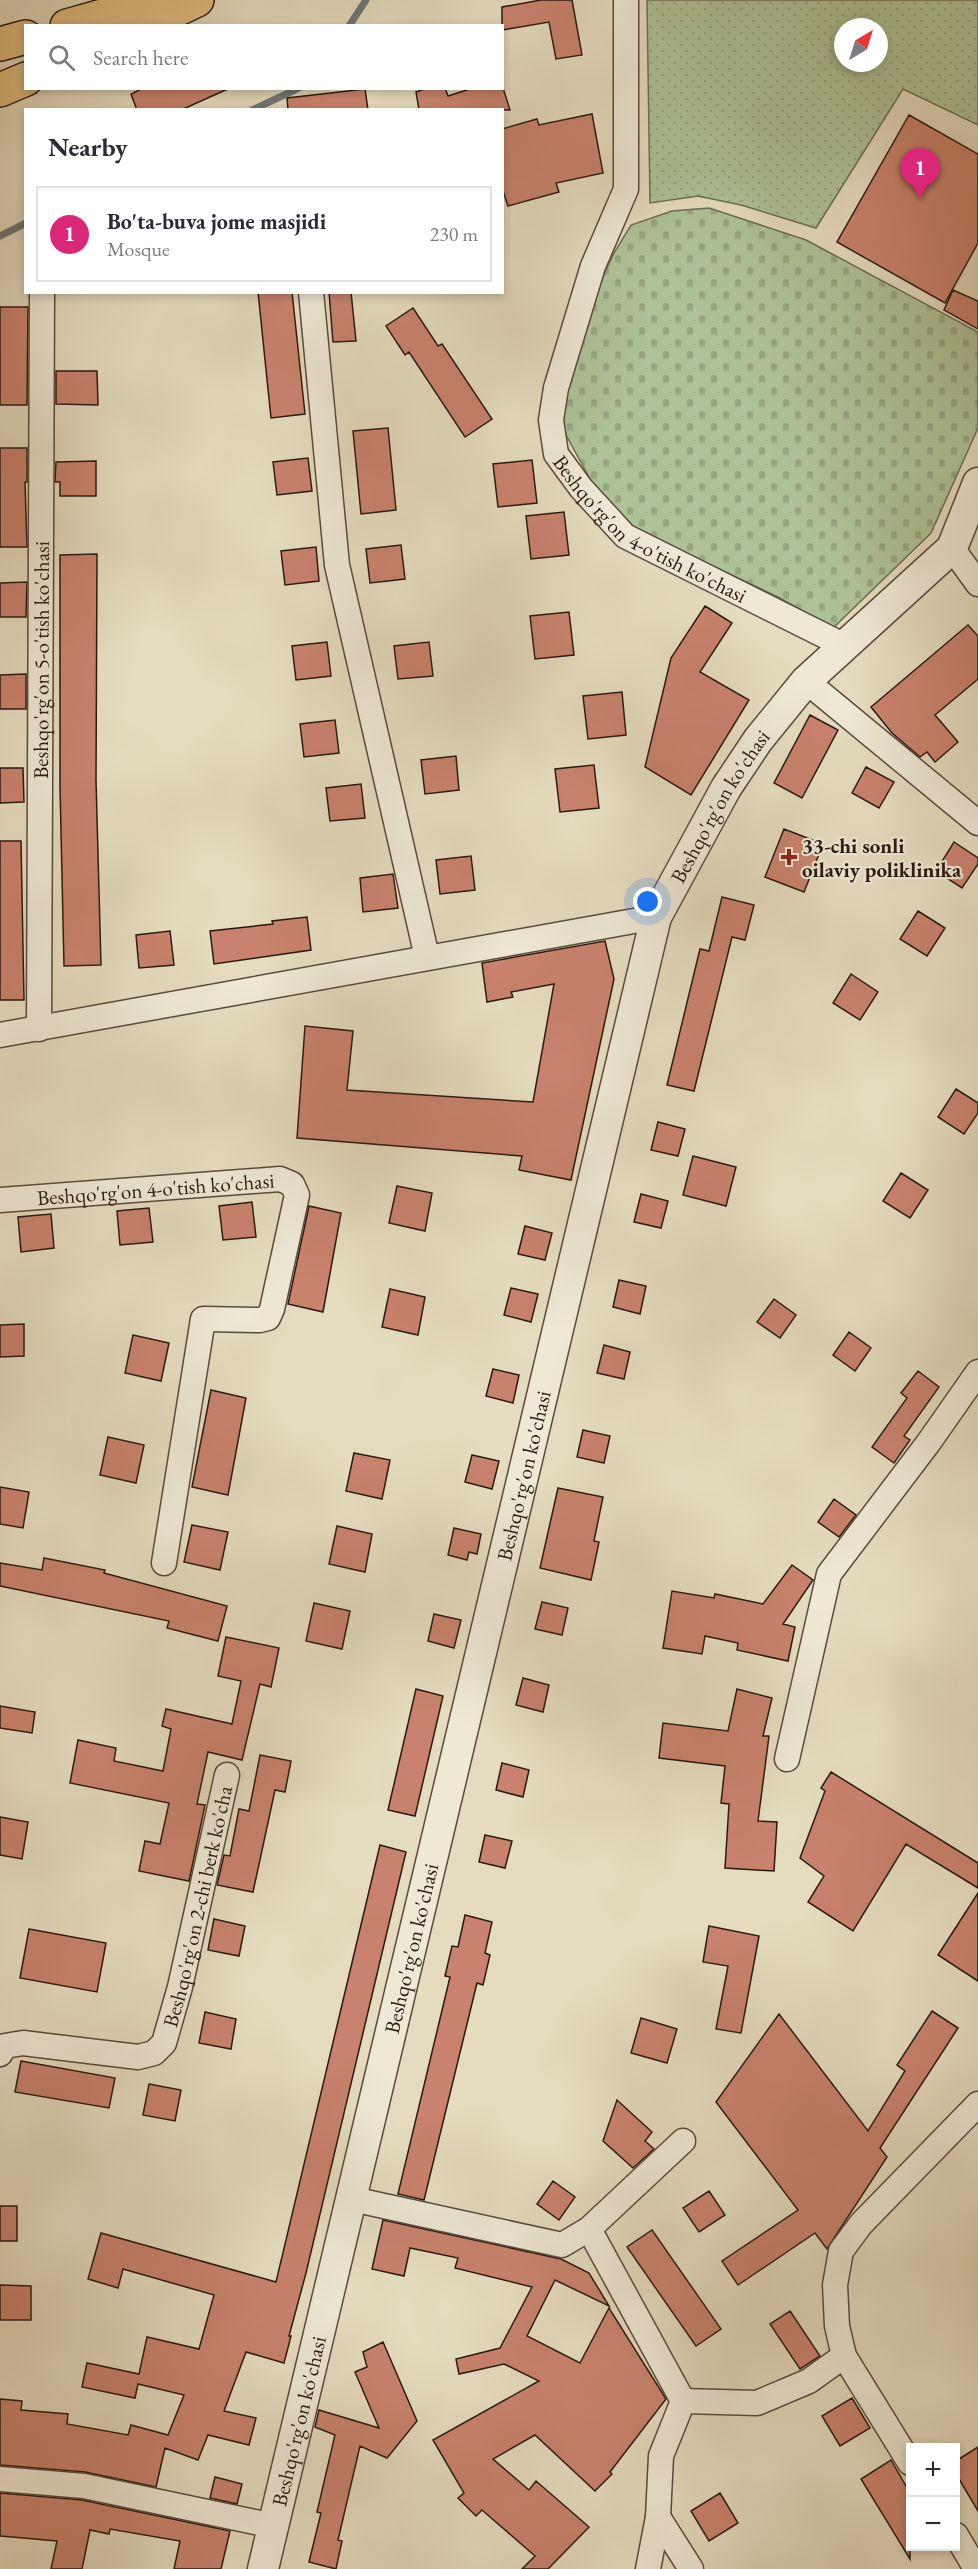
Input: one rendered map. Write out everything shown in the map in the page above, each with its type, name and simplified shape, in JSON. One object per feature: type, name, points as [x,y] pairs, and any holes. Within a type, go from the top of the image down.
[{"type":"highway","points":[[73,24],[159,0]]},
{"type":"highway","points":[[146,24],[197,0]]},
{"type":"highway","points":[[0,44],[24,38]]},
{"type":"highway","points":[[0,90],[24,80]]},
{"type":"street","name":"Beshqo'rg'on 4-o'tish ko'chasi","points":[[626,0],[626,189],[593,266],[556,388],[551,420],[556,454],[581,488],[625,536],[843,645]]},
{"type":"street","name":"Beshqo'rg'on 5-o'tish ko'chasi","points":[[39,1029],[42,294]]},
{"type":"street","points":[[311,294],[337,565],[427,957]]},
{"type":"street","name":"Beshqo'rg'on ko'chasi","points":[[263,2569],[656,917],[726,788],[758,740],[806,681],[952,548],[978,483]]},
{"type":"street","points":[[952,548],[978,584]]},
{"type":"street","points":[[806,681],[978,823]]},
{"type":"street","points":[[0,1035],[656,917]]},
{"type":"street","name":"Beshqo'rg'on 4-o'tish ko'chasi","points":[[0,1200],[280,1179],[292,1184],[297,1195],[272,1309],[268,1318],[260,1320],[203,1319],[164,1563]]},
{"type":"street","points":[[787,1759],[829,1574],[929,1442],[978,1372]]},
{"type":"street","name":"Beshqo'rg'on 2-chi berk ko'cha","points":[[0,2054],[5,2046],[23,2043],[138,2057],[154,2053],[164,2043],[180,1987],[227,1775]]},
{"type":"street","points":[[906,2457],[844,2356],[837,2326],[835,2285],[841,2251],[861,2224],[978,2104]]},
{"type":"street","points":[[351,2199],[562,2245],[589,2229],[683,2141]]},
{"type":"street","points":[[589,2229],[683,2401]]},
{"type":"street","points":[[683,2401],[758,2403],[809,2381],[844,2356]]},
{"type":"street","points":[[648,2569],[658,2517],[661,2456],[683,2401]]},
{"type":"street","points":[[0,2479],[84,2486],[274,2526]]},
{"type":"street","points":[[658,2517],[691,2569]]},
{"type":"street","points":[[960,2542],[976,2569]]},
{"type":"green space","points":[[647,0],[978,0],[978,125],[903,89],[816,228],[741,205],[698,196],[650,203]]},
{"type":"green space","points":[[709,208],[806,240],[978,332],[978,428],[931,533],[833,628],[778,597],[631,527],[601,499],[560,424],[586,313],[614,253],[631,225],[672,211]]},
{"type":"building","points":[[541,0],[572,0],[582,55],[556,59],[549,22],[504,30],[502,7]]},
{"type":"building","points":[[139,90],[226,90],[185,108],[136,108],[131,94]]},
{"type":"building","points":[[365,90],[368,108],[288,108],[287,98]]},
{"type":"building","points":[[446,90],[448,96],[467,90],[504,90],[510,110],[504,110],[504,108],[419,108],[416,92]]},
{"type":"building","points":[[592,114],[603,173],[556,183],[559,192],[508,206],[504,194],[504,128],[537,119],[539,125]]},
{"type":"building","points":[[909,115],[978,154],[978,243],[945,303],[837,242]]},
{"type":"building","points":[[953,290],[978,301],[978,329],[944,310]]},
{"type":"building","points":[[258,294],[292,294],[305,414],[271,418]]},
{"type":"building","points":[[329,294],[351,294],[356,341],[333,342]]},
{"type":"building","points":[[0,307],[28,307],[27,405],[0,405]]},
{"type":"building","points":[[413,308],[438,346],[442,344],[492,419],[465,437],[409,352],[405,355],[386,326]]},
{"type":"building","points":[[56,371],[97,371],[98,405],[56,404]]},
{"type":"building","points":[[388,428],[396,510],[361,514],[353,431]]},
{"type":"building","points":[[0,448],[27,448],[27,482],[25,482],[27,547],[0,547]]},
{"type":"building","points":[[308,458],[312,491],[277,495],[273,462]]},
{"type":"building","points":[[532,460],[537,503],[498,507],[493,464]]},
{"type":"building","points":[[96,461],[96,496],[60,496],[60,482],[55,482],[56,462]]},
{"type":"building","points":[[564,512],[569,555],[531,559],[526,516]]},
{"type":"building","points":[[401,545],[405,579],[370,583],[366,549]]},
{"type":"building","points":[[316,547],[319,581],[285,585],[281,551]]},
{"type":"building","points":[[97,554],[96,780],[101,965],[64,966],[60,787],[60,555]]},
{"type":"building","points":[[27,582],[26,617],[0,617],[0,583]]},
{"type":"building","points":[[705,606],[732,623],[700,672],[749,700],[691,795],[645,767],[671,658]]},
{"type":"building","points":[[569,612],[574,655],[535,659],[530,616]]},
{"type":"building","points":[[968,625],[978,636],[978,679],[935,715],[958,742],[935,762],[927,752],[920,757],[892,733],[871,707]]},
{"type":"building","points":[[327,642],[331,676],[296,680],[292,646]]},
{"type":"building","points":[[429,642],[433,676],[398,679],[394,646]]},
{"type":"building","points":[[26,674],[26,709],[0,709],[0,675]]},
{"type":"building","points":[[622,692],[626,735],[588,739],[583,696]]},
{"type":"building","points":[[810,715],[838,730],[802,798],[774,783]]},
{"type":"building","points":[[335,720],[339,753],[304,757],[300,724]]},
{"type":"building","points":[[456,756],[459,790],[425,794],[421,760]]},
{"type":"building","points":[[594,765],[599,808],[560,812],[555,769]]},
{"type":"building","points":[[866,767],[894,782],[879,808],[852,793]]},
{"type":"building","points":[[0,768],[23,768],[24,802],[0,803]]},
{"type":"building","points":[[361,784],[365,818],[330,821],[326,788]]},
{"type":"building","points":[[784,829],[823,844],[804,892],[765,877]]},
{"type":"building","points":[[0,841],[21,841],[24,1000],[0,1000]]},
{"type":"building","points":[[954,842],[978,858],[978,864],[962,888],[936,871]]},
{"type":"building","points":[[471,856],[475,890],[440,894],[436,860]]},
{"type":"building","points":[[393,874],[398,908],[363,912],[360,878]]},
{"type":"building","points":[[722,897],[754,905],[745,940],[732,937],[694,1091],[667,1085],[700,949],[709,951]]},
{"type":"building","points":[[918,911],[945,928],[927,956],[900,939]]},
{"type":"building","points":[[307,917],[311,950],[214,964],[210,931],[273,924],[272,921]]},
{"type":"building","points":[[170,931],[174,965],[139,968],[136,935]]},
{"type":"building","points":[[605,941],[614,979],[571,1180],[519,1170],[522,1156],[297,1138],[305,1026],[353,1031],[347,1090],[533,1102],[554,984],[511,992],[513,997],[487,1002],[482,963]]},
{"type":"building","points":[[851,974],[878,992],[860,1020],[833,1003]]},
{"type":"building","points":[[956,1089],[978,1103],[978,1113],[964,1134],[938,1117]]},
{"type":"building","points":[[658,1122],[685,1129],[678,1156],[651,1150]]},
{"type":"building","points":[[693,1156],[736,1167],[726,1206],[683,1195]]},
{"type":"building","points":[[901,1173],[928,1190],[910,1218],[883,1201]]},
{"type":"building","points":[[397,1186],[432,1193],[425,1231],[389,1223]]},
{"type":"building","points":[[641,1194],[668,1201],[661,1228],[634,1222]]},
{"type":"building","points":[[252,1202],[256,1237],[223,1240],[219,1206]]},
{"type":"building","points":[[309,1206],[341,1213],[323,1312],[288,1304]]},
{"type":"building","points":[[149,1208],[153,1242],[120,1245],[117,1211]]},
{"type":"building","points":[[51,1214],[54,1248],[21,1252],[18,1217]]},
{"type":"building","points":[[525,1226],[552,1233],[545,1260],[518,1254]]},
{"type":"building","points":[[619,1280],[646,1286],[640,1314],[613,1307]]},
{"type":"building","points":[[511,1288],[538,1294],[531,1322],[504,1315]]},
{"type":"building","points":[[390,1289],[425,1297],[418,1335],[382,1327]]},
{"type":"building","points":[[774,1299],[796,1315],[780,1338],[757,1322]]},
{"type":"building","points":[[24,1324],[24,1356],[0,1357],[0,1325]]},
{"type":"building","points":[[849,1332],[871,1348],[855,1371],[833,1355]]},
{"type":"building","points":[[133,1335],[169,1343],[161,1381],[125,1373]]},
{"type":"building","points":[[604,1345],[630,1352],[624,1379],[597,1373]]},
{"type":"building","points":[[493,1369],[519,1375],[513,1403],[486,1396]]},
{"type":"building","points":[[918,1371],[939,1387],[904,1436],[910,1440],[894,1463],[872,1447],[907,1398],[901,1393]]},
{"type":"building","points":[[211,1390],[246,1398],[228,1495],[192,1487]]},
{"type":"building","points":[[583,1430],[610,1436],[604,1463],[577,1457]]},
{"type":"building","points":[[108,1437],[144,1445],[136,1483],[100,1475]]},
{"type":"building","points":[[354,1453],[390,1460],[382,1499],[346,1491]]},
{"type":"building","points":[[472,1455],[499,1461],[492,1489],[465,1482]]},
{"type":"building","points":[[0,1487],[29,1492],[23,1528],[0,1524]]},
{"type":"building","points":[[558,1488],[603,1497],[594,1541],[599,1542],[591,1580],[540,1568]]},
{"type":"building","points":[[834,1499],[856,1515],[839,1537],[818,1522]]},
{"type":"building","points":[[192,1525],[228,1532],[220,1570],[184,1562]]},
{"type":"building","points":[[337,1526],[372,1534],[365,1572],[329,1564]]},
{"type":"building","points":[[454,1528],[481,1534],[477,1554],[469,1552],[467,1560],[448,1555]]},
{"type":"building","points":[[44,1558],[105,1570],[104,1573],[227,1606],[218,1641],[167,1628],[169,1621],[0,1586],[0,1563],[42,1570]]},
{"type":"building","points":[[792,1565],[813,1580],[783,1624],[795,1627],[788,1661],[737,1650],[738,1643],[705,1636],[702,1654],[663,1648],[672,1591],[714,1598],[715,1594],[763,1604]]},
{"type":"building","points":[[542,1602],[568,1608],[562,1635],[535,1629]]},
{"type":"building","points":[[314,1603],[350,1611],[342,1649],[306,1641]]},
{"type":"building","points":[[434,1614],[461,1620],[454,1648],[428,1641]]},
{"type":"building","points":[[226,1637],[279,1648],[271,1687],[260,1684],[242,1760],[208,1752],[197,1804],[205,1805],[189,1881],[139,1871],[145,1841],[160,1844],[169,1803],[70,1783],[78,1740],[116,1748],[114,1761],[163,1771],[171,1729],[162,1726],[166,1709],[232,1724],[241,1681],[218,1676]]},
{"type":"building","points":[[523,1678],[549,1685],[543,1712],[516,1705]]},
{"type":"building","points":[[416,1689],[443,1696],[415,1816],[388,1810]]},
{"type":"building","points":[[737,1689],[772,1698],[763,1736],[769,1736],[758,1821],[777,1822],[774,1871],[725,1868],[729,1804],[721,1803],[725,1766],[659,1758],[663,1723],[728,1731]]},
{"type":"building","points":[[0,1706],[35,1712],[32,1733],[0,1728]]},
{"type":"building","points":[[260,1755],[291,1761],[285,1792],[275,1790],[253,1892],[217,1885],[224,1855],[230,1856],[239,1809],[249,1811]]},
{"type":"building","points":[[502,1763],[529,1770],[523,1797],[496,1790]]},
{"type":"building","points":[[831,1772],[978,1863],[978,1888],[906,1844],[853,1931],[808,1902],[824,1876],[800,1858],[825,1791],[821,1788]]},
{"type":"building","points":[[0,1817],[28,1822],[22,1859],[0,1855]]},
{"type":"building","points":[[485,1835],[512,1841],[505,1868],[479,1862]]},
{"type":"building","points":[[380,1845],[406,1852],[284,2363],[246,2352],[224,2411],[256,2418],[249,2445],[208,2435],[198,2460],[165,2448],[156,2487],[85,2472],[0,2465],[0,2399],[22,2401],[21,2410],[68,2414],[67,2424],[128,2435],[131,2425],[168,2435],[184,2395],[138,2384],[135,2398],[82,2387],[87,2363],[139,2374],[147,2337],[199,2349],[214,2295],[123,2269],[118,2288],[88,2279],[101,2233],[276,2282]]},
{"type":"building","points":[[978,1893],[978,1981],[938,1955]]},
{"type":"building","points":[[465,1915],[492,1922],[485,1953],[490,1955],[483,1985],[477,1983],[424,2200],[398,2194],[450,1977],[445,1976],[452,1946],[458,1947]]},
{"type":"building","points":[[214,1919],[245,1926],[239,1956],[208,1950]]},
{"type":"building","points":[[709,1926],[759,1936],[741,2033],[716,2029],[728,1966],[703,1962]]},
{"type":"building","points":[[29,1929],[106,1943],[97,1992],[20,1978]]},
{"type":"building","points":[[932,2011],[958,2028],[880,2148],[887,2157],[827,2249],[815,2233],[738,2285],[722,2261],[798,2210],[716,2102],[779,2014],[868,2131],[905,2071],[897,2065]]},
{"type":"building","points":[[205,2012],[236,2019],[231,2049],[199,2043]]},
{"type":"building","points":[[641,2018],[677,2029],[667,2063],[631,2053]]},
{"type":"building","points":[[21,2061],[115,2078],[109,2108],[15,2092]]},
{"type":"building","points":[[149,2084],[181,2090],[175,2121],[143,2115]]},
{"type":"building","points":[[617,2100],[652,2132],[645,2141],[654,2149],[633,2168],[603,2141]]},
{"type":"building","points":[[553,2181],[575,2197],[559,2220],[537,2204]]},
{"type":"building","points":[[709,2191],[725,2215],[699,2232],[683,2208]]},
{"type":"building","points":[[0,2206],[17,2206],[17,2241],[0,2241]]},
{"type":"building","points":[[383,2220],[561,2259],[589,2273],[609,2306],[555,2280],[527,2336],[580,2363],[609,2308],[666,2399],[610,2472],[612,2474],[595,2491],[535,2435],[493,2459],[529,2490],[536,2481],[589,2527],[548,2569],[522,2569],[535,2556],[482,2510],[476,2516],[458,2498],[464,2493],[433,2440],[539,2381],[504,2364],[459,2374],[456,2359],[500,2348],[532,2287],[455,2268],[458,2258],[410,2248],[404,2276],[372,2269]]},
{"type":"building","points":[[652,2230],[721,2329],[696,2346],[627,2247]]},
{"type":"building","points":[[0,2285],[31,2286],[31,2320],[0,2320]]},
{"type":"building","points":[[790,2311],[820,2356],[800,2369],[770,2324]]},
{"type":"building","points":[[383,2342],[417,2421],[387,2458],[360,2446],[338,2540],[342,2541],[336,2569],[309,2562],[321,2513],[317,2512],[335,2435],[315,2427],[319,2410],[379,2428],[355,2372],[367,2367],[363,2352]]},
{"type":"building","points":[[852,2398],[870,2428],[840,2446],[822,2416]]},
{"type":"building","points":[[978,2447],[978,2511],[960,2481],[960,2458]]},
{"type":"building","points":[[891,2460],[906,2486],[906,2551],[910,2551],[910,2559],[861,2479]]},
{"type":"building","points":[[215,2477],[242,2484],[237,2504],[210,2498]]},
{"type":"building","points":[[0,2493],[82,2500],[230,2531],[221,2569],[174,2569],[180,2541],[110,2529],[109,2534],[90,2530],[82,2569],[51,2569],[57,2541],[0,2536]]},
{"type":"building","points":[[720,2493],[738,2523],[709,2541],[691,2511]]},
{"type":"waterway","points":[[350,24],[366,0]]},
{"type":"waterway","points":[[256,108],[295,90]]},
{"type":"waterway","points":[[0,236],[24,224]]},
{"type":"place","name":"Bo'ta-buva jome masjidi","points":[[920,198]]},
{"type":"place","name":"33-chi sonli oilaviy poliklinika","points":[[789,857]]}]
